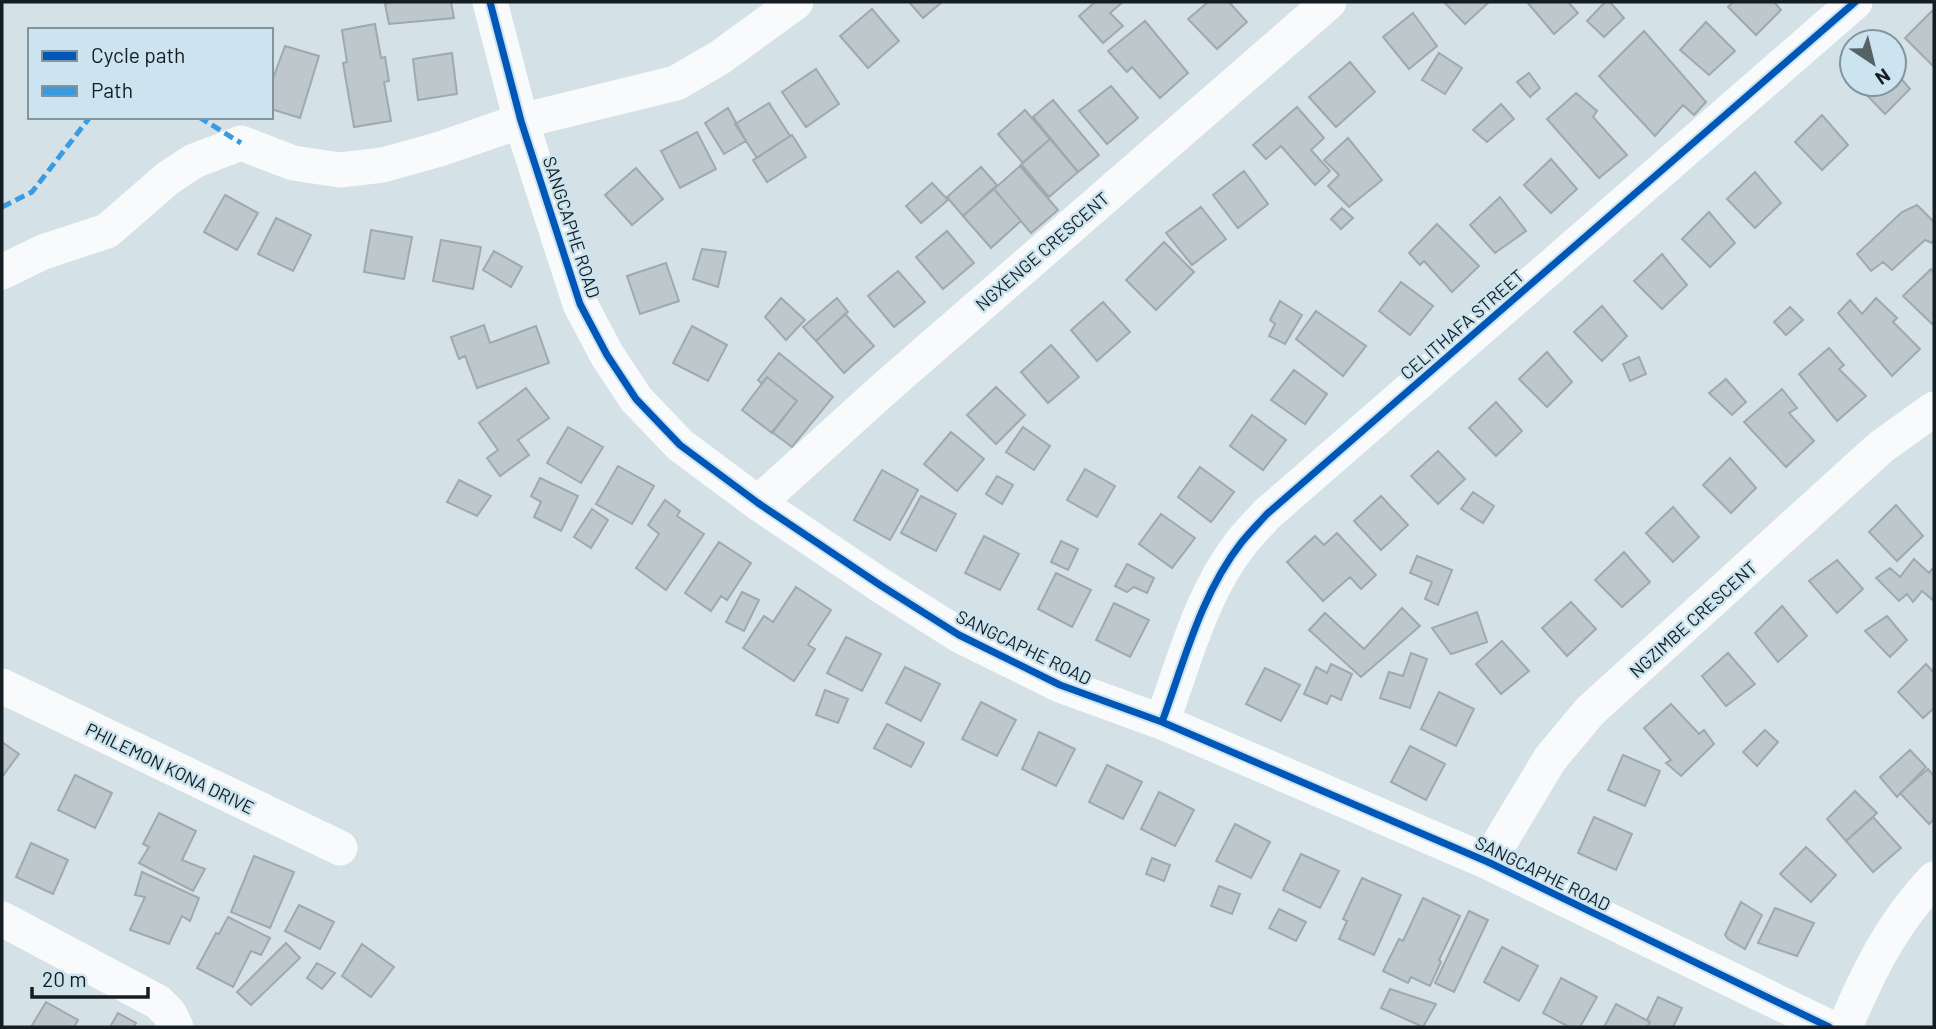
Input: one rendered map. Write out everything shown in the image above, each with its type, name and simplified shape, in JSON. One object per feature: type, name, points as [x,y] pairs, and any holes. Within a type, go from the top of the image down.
[{"type":"street","name":"SANGCAPHE ROAD","points":[[490,2],[521,121],[580,304],[607,355],[636,399],[680,445],[758,503],[959,635],[1060,685],[1162,722],[1488,862],[1829,1027]]},
{"type":"street","points":[[2,272],[43,252],[107,231],[169,178],[194,161],[241,143],[293,163],[340,170],[383,166],[521,121],[676,83],[719,58],[796,2]]},
{"type":"street","name":"NGXENGE CRESCENT","points":[[758,503],[906,370],[1329,2]]},
{"type":"street","name":"CELITHAFA STREET","points":[[1162,722],[1203,610],[1241,542],[1267,514],[1855,2]]},
{"type":"street","name":"NGZIMBE CRESCENT","points":[[1488,862],[1550,759],[1590,711],[1881,447],[1934,409]]},
{"type":"street","name":"PHILEMON KONA DRIVE","points":[[2,686],[340,848]]},
{"type":"street","points":[[1845,1027],[1884,943],[1904,912],[1934,879]]},
{"type":"street","points":[[2,919],[158,1002],[169,1013],[176,1027]]},
{"type":"building","points":[[451,2],[454,18],[389,24],[385,4]]},
{"type":"building","points":[[909,2],[942,2],[923,18]]},
{"type":"building","points":[[1095,2],[1123,2],[1110,13],[1123,26],[1103,43],[1079,16]]},
{"type":"building","points":[[1208,2],[1229,2],[1247,22],[1217,49],[1188,19]]},
{"type":"building","points":[[1444,2],[1489,2],[1465,24]]},
{"type":"building","points":[[1527,2],[1568,2],[1578,13],[1554,34]]},
{"type":"building","points":[[1605,2],[1610,2],[1624,18],[1604,37],[1587,21]]},
{"type":"building","points":[[1733,2],[1774,2],[1781,10],[1756,35],[1728,7]]},
{"type":"building","points":[[872,9],[899,41],[868,68],[840,36]]},
{"type":"building","points":[[1932,11],[1934,13],[1933,66],[1908,41],[1908,35]]},
{"type":"building","points":[[1413,13],[1437,46],[1409,69],[1383,37]]},
{"type":"building","points":[[1145,21],[1188,73],[1160,98],[1132,67],[1127,72],[1108,51]]},
{"type":"building","points":[[1706,22],[1735,51],[1709,75],[1680,50]]},
{"type":"building","points":[[375,24],[381,58],[385,57],[389,81],[384,82],[391,121],[354,127],[343,63],[347,62],[342,30]]},
{"type":"building","points":[[1644,31],[1706,102],[1694,115],[1683,105],[1655,136],[1599,76]]},
{"type":"building","points":[[285,46],[319,56],[300,118],[273,110],[273,79]]},
{"type":"building","points":[[452,53],[457,94],[418,100],[413,59]]},
{"type":"building","points":[[1439,53],[1462,68],[1445,94],[1422,80]]},
{"type":"building","points":[[1350,62],[1375,92],[1336,127],[1309,97]]},
{"type":"building","points":[[816,69],[839,104],[806,127],[782,92]]},
{"type":"building","points":[[1529,73],[1540,88],[1530,97],[1517,82]]},
{"type":"building","points":[[1111,86],[1138,118],[1107,144],[1079,111]]},
{"type":"building","points":[[1576,93],[1597,111],[1593,117],[1627,155],[1599,178],[1547,119]]},
{"type":"building","points":[[1870,98],[1901,98],[1885,114]]},
{"type":"building","points":[[1053,100],[1099,155],[1078,172],[1033,117]]},
{"type":"building","points":[[769,103],[790,136],[757,158],[735,124]]},
{"type":"building","points":[[1501,104],[1514,119],[1487,142],[1473,130]]},
{"type":"building","points":[[1297,107],[1324,138],[1311,150],[1330,171],[1315,185],[1281,146],[1266,159],[1253,145]]},
{"type":"building","points":[[728,108],[746,141],[724,154],[705,123]]},
{"type":"building","points":[[1025,110],[1050,139],[1023,163],[998,134]]},
{"type":"building","points":[[1822,115],[1848,145],[1822,170],[1795,142]]},
{"type":"building","points":[[697,132],[716,169],[680,188],[661,151]]},
{"type":"building","points":[[792,135],[806,157],[767,182],[753,160]]},
{"type":"building","points":[[1348,138],[1382,180],[1349,207],[1328,186],[1339,175],[1324,160]]},
{"type":"building","points":[[1050,139],[1078,172],[1049,197],[1021,164]]},
{"type":"building","points":[[1551,159],[1577,189],[1551,213],[1524,185]]},
{"type":"building","points":[[1020,166],[1058,210],[1031,233],[994,189]]},
{"type":"building","points":[[981,167],[997,185],[963,216],[947,197]]},
{"type":"building","points":[[636,168],[663,199],[632,225],[605,195]]},
{"type":"building","points":[[1244,171],[1268,204],[1238,228],[1213,195]]},
{"type":"building","points":[[1755,172],[1781,203],[1755,228],[1727,199]]},
{"type":"building","points":[[932,183],[948,200],[921,223],[906,206]]},
{"type":"building","points":[[994,189],[1021,221],[991,248],[963,216]]},
{"type":"building","points":[[225,195],[258,213],[237,250],[204,232]]},
{"type":"building","points":[[1500,197],[1526,231],[1495,253],[1470,225]]},
{"type":"building","points":[[1917,205],[1934,222],[1932,243],[1925,240],[1892,270],[1883,262],[1871,271],[1857,254],[1902,212]]},
{"type":"building","points":[[1201,207],[1226,239],[1192,265],[1166,233]]},
{"type":"building","points":[[1342,208],[1353,218],[1341,229],[1331,219]]},
{"type":"building","points":[[1709,212],[1735,243],[1710,267],[1682,239]]},
{"type":"building","points":[[276,218],[311,235],[293,271],[258,254]]},
{"type":"building","points":[[1437,224],[1479,266],[1452,292],[1424,261],[1420,265],[1409,253]]},
{"type":"building","points":[[371,230],[412,237],[404,279],[364,272]]},
{"type":"building","points":[[947,231],[974,263],[943,289],[916,257]]},
{"type":"building","points":[[441,240],[481,247],[473,289],[433,281]]},
{"type":"building","points":[[1164,242],[1194,272],[1156,310],[1126,280]]},
{"type":"building","points":[[702,249],[726,252],[718,287],[693,279]]},
{"type":"building","points":[[494,251],[522,267],[511,287],[483,270]]},
{"type":"building","points":[[1662,254],[1687,285],[1662,309],[1634,281]]},
{"type":"building","points":[[666,263],[679,301],[640,314],[627,276]]},
{"type":"building","points":[[1931,269],[1934,273],[1932,324],[1903,296]]},
{"type":"building","points":[[898,271],[925,302],[894,327],[868,296]]},
{"type":"building","points":[[1401,282],[1433,306],[1410,335],[1379,311]]},
{"type":"building","points":[[781,298],[805,320],[786,340],[765,317]]},
{"type":"building","points":[[837,298],[848,312],[816,341],[803,327]]},
{"type":"building","points":[[1876,298],[1897,318],[1893,322],[1920,349],[1892,376],[1838,313],[1850,300],[1862,314]]},
{"type":"building","points":[[1280,301],[1302,315],[1285,344],[1269,336],[1275,324],[1270,320]]},
{"type":"building","points":[[1103,302],[1130,332],[1097,361],[1071,330]]},
{"type":"building","points":[[1602,306],[1627,336],[1602,361],[1574,332]]},
{"type":"building","points":[[1790,307],[1803,320],[1786,335],[1774,322]]},
{"type":"building","points":[[1316,311],[1366,346],[1343,376],[1296,339]]},
{"type":"building","points":[[845,314],[874,346],[844,373],[816,341]]},
{"type":"building","points":[[484,325],[490,343],[536,326],[549,363],[477,388],[465,356],[459,359],[451,337]]},
{"type":"building","points":[[692,326],[727,345],[708,381],[673,363]]},
{"type":"building","points":[[1051,345],[1079,377],[1048,403],[1021,372]]},
{"type":"building","points":[[1829,348],[1844,365],[1839,369],[1866,396],[1837,421],[1799,374]]},
{"type":"building","points":[[1547,352],[1572,382],[1547,407],[1519,379]]},
{"type":"building","points":[[779,353],[833,397],[792,447],[772,432],[797,401],[767,377],[762,384],[758,380]]},
{"type":"building","points":[[1639,357],[1646,374],[1630,381],[1623,364]]},
{"type":"building","points":[[1294,370],[1327,394],[1305,424],[1271,400]]},
{"type":"building","points":[[767,377],[797,401],[772,433],[742,410]]},
{"type":"building","points":[[1726,379],[1746,402],[1732,415],[1709,393]]},
{"type":"building","points":[[996,387],[1025,415],[996,444],[967,415]]},
{"type":"building","points":[[526,388],[549,418],[518,440],[529,455],[500,476],[487,458],[498,450],[479,423]]},
{"type":"building","points":[[1782,389],[1797,408],[1789,413],[1814,441],[1786,467],[1744,422]]},
{"type":"building","points":[[1496,402],[1522,431],[1496,456],[1469,428]]},
{"type":"building","points":[[1252,415],[1286,440],[1263,470],[1230,446]]},
{"type":"building","points":[[568,427],[603,447],[581,483],[547,463]]},
{"type":"building","points":[[1023,427],[1050,446],[1034,470],[1006,452]]},
{"type":"building","points":[[951,432],[984,459],[957,491],[924,464]]},
{"type":"building","points":[[1438,451],[1465,479],[1438,504],[1411,476]]},
{"type":"building","points":[[1730,458],[1756,488],[1731,513],[1703,485]]},
{"type":"building","points":[[618,466],[654,486],[632,524],[596,504]]},
{"type":"building","points":[[1200,467],[1234,492],[1211,522],[1178,497]]},
{"type":"building","points":[[1085,469],[1115,486],[1097,517],[1067,500]]},
{"type":"building","points":[[882,470],[918,490],[890,540],[854,520]]},
{"type":"building","points":[[997,476],[1013,485],[1002,504],[986,494]]},
{"type":"building","points":[[540,478],[578,496],[561,531],[534,517],[541,502],[531,496]]},
{"type":"building","points":[[459,480],[491,496],[477,516],[447,502]]},
{"type":"building","points":[[1473,492],[1494,506],[1483,523],[1461,509]]},
{"type":"building","points":[[921,496],[956,514],[936,551],[901,533]]},
{"type":"building","points":[[1381,496],[1408,525],[1381,550],[1354,521]]},
{"type":"building","points":[[665,500],[680,511],[677,516],[704,534],[666,590],[636,568],[659,534],[648,525]]},
{"type":"building","points":[[1896,505],[1923,536],[1897,561],[1869,532]]},
{"type":"building","points":[[1673,507],[1699,537],[1673,562],[1646,533]]},
{"type":"building","points":[[592,509],[608,520],[591,548],[574,537]]},
{"type":"building","points":[[1161,514],[1195,538],[1172,568],[1139,544]]},
{"type":"building","points":[[1337,533],[1376,575],[1361,589],[1350,577],[1323,601],[1287,562],[1315,536],[1324,545]]},
{"type":"building","points":[[984,536],[1019,554],[1000,590],[965,573]]},
{"type":"building","points":[[1061,541],[1078,549],[1068,570],[1051,562]]},
{"type":"building","points":[[719,542],[751,563],[727,600],[721,596],[711,611],[685,593]]},
{"type":"building","points":[[1624,552],[1650,582],[1622,607],[1595,580]]},
{"type":"building","points":[[1417,556],[1452,570],[1438,605],[1425,599],[1432,582],[1410,573]]},
{"type":"building","points":[[1914,559],[1929,573],[1934,567],[1934,601],[1922,591],[1913,602],[1907,594],[1899,601],[1876,578],[1890,568],[1900,577]]},
{"type":"building","points":[[1837,560],[1863,589],[1837,613],[1809,581]]},
{"type":"building","points":[[1127,564],[1154,578],[1147,593],[1134,587],[1127,592],[1115,586]]},
{"type":"building","points":[[1056,573],[1091,590],[1072,627],[1038,609]]},
{"type":"building","points":[[796,587],[831,610],[808,645],[815,649],[794,681],[743,648],[764,616],[773,622]]},
{"type":"building","points":[[742,592],[759,600],[744,631],[726,622]]},
{"type":"building","points":[[1571,602],[1596,629],[1567,656],[1542,628]]},
{"type":"building","points":[[1114,603],[1149,620],[1130,657],[1096,640]]},
{"type":"building","points":[[1782,606],[1807,636],[1778,662],[1755,633]]},
{"type":"building","points":[[1402,608],[1420,626],[1361,677],[1309,630],[1325,613],[1364,649]]},
{"type":"building","points":[[1477,612],[1487,642],[1451,654],[1432,628]]},
{"type":"building","points":[[1887,616],[1907,640],[1890,657],[1865,631]]},
{"type":"building","points":[[846,637],[881,654],[862,691],[827,673]]},
{"type":"building","points":[[1502,641],[1529,671],[1501,694],[1476,664]]},
{"type":"building","points":[[1411,653],[1427,659],[1410,708],[1380,698],[1389,672],[1403,676]]},
{"type":"building","points":[[1728,653],[1755,684],[1726,706],[1702,676]]},
{"type":"building","points":[[1331,664],[1352,674],[1341,700],[1331,695],[1327,704],[1304,694],[1316,667],[1327,673]]},
{"type":"building","points":[[1926,664],[1934,673],[1934,708],[1923,718],[1898,692]]},
{"type":"building","points":[[905,667],[940,684],[921,721],[886,703]]},
{"type":"building","points":[[1265,668],[1300,685],[1281,721],[1246,704]]},
{"type":"building","points":[[825,690],[848,699],[838,723],[816,715]]},
{"type":"building","points":[[1439,692],[1474,709],[1456,746],[1421,729]]},
{"type":"building","points":[[981,702],[1016,720],[997,756],[962,739]]},
{"type":"building","points":[[1671,704],[1699,734],[1704,730],[1714,744],[1681,776],[1666,763],[1671,760],[1644,728]]},
{"type":"building","points":[[887,724],[924,743],[911,767],[874,748]]},
{"type":"building","points":[[1765,730],[1778,742],[1757,766],[1743,752]]},
{"type":"building","points":[[1039,732],[1075,749],[1056,786],[1022,769]]},
{"type":"building","points":[[2,742],[19,754],[2,777]]},
{"type":"building","points":[[1410,746],[1445,764],[1426,800],[1391,782]]},
{"type":"building","points":[[1910,750],[1926,767],[1897,797],[1880,777]]},
{"type":"building","points":[[1623,755],[1660,771],[1645,806],[1608,790]]},
{"type":"building","points":[[1107,765],[1142,782],[1123,819],[1089,802]]},
{"type":"building","points":[[1928,769],[1934,776],[1934,819],[1929,824],[1900,793]]},
{"type":"building","points":[[75,775],[112,793],[95,828],[58,810]]},
{"type":"building","points":[[1855,791],[1877,813],[1846,841],[1827,819]]},
{"type":"building","points":[[1159,792],[1194,810],[1175,846],[1141,829]]},
{"type":"building","points":[[159,813],[196,831],[182,860],[205,869],[193,891],[139,863],[149,847],[143,844]]},
{"type":"building","points":[[1594,817],[1632,834],[1616,870],[1578,853]]},
{"type":"building","points":[[1873,817],[1901,848],[1873,872],[1846,841]]},
{"type":"building","points":[[1235,824],[1270,842],[1251,878],[1216,861]]},
{"type":"building","points":[[31,843],[68,860],[53,894],[16,877]]},
{"type":"building","points":[[1806,847],[1836,875],[1811,902],[1780,874]]},
{"type":"building","points":[[1301,854],[1339,871],[1320,908],[1283,890]]},
{"type":"building","points":[[254,856],[294,872],[270,928],[231,912]]},
{"type":"building","points":[[1152,858],[1170,865],[1164,881],[1146,874]]},
{"type":"building","points":[[142,872],[199,898],[190,921],[182,916],[169,944],[130,930],[145,897],[135,895]]},
{"type":"building","points":[[1362,878],[1401,895],[1374,955],[1339,939],[1347,921],[1343,919]]},
{"type":"building","points":[[1219,886],[1240,894],[1232,914],[1211,906]]},
{"type":"building","points":[[1423,898],[1460,916],[1430,986],[1411,977],[1408,983],[1383,971],[1399,939],[1403,941]]},
{"type":"building","points":[[1741,902],[1762,915],[1745,949],[1725,935]]},
{"type":"building","points":[[299,905],[334,922],[320,949],[285,931]]},
{"type":"building","points":[[1775,908],[1814,923],[1797,956],[1758,943]]},
{"type":"building","points":[[1279,909],[1306,922],[1296,941],[1269,928]]},
{"type":"building","points":[[1469,911],[1488,920],[1454,992],[1435,983]]},
{"type":"building","points":[[228,917],[270,938],[261,955],[251,951],[233,987],[197,968]]},
{"type":"building","points":[[286,943],[300,958],[251,1005],[237,992]]},
{"type":"building","points":[[362,944],[394,967],[371,997],[342,976]]},
{"type":"building","points":[[1502,947],[1538,966],[1519,1001],[1484,982]]},
{"type":"building","points":[[317,963],[335,973],[322,989],[307,978]]},
{"type":"building","points":[[1561,978],[1597,997],[1580,1027],[1569,1027],[1543,1013]]},
{"type":"building","points":[[1390,989],[1436,1004],[1423,1027],[1381,1008]]},
{"type":"building","points":[[1658,997],[1682,1008],[1673,1027],[1647,1027],[1650,1022],[1647,1020]]},
{"type":"building","points":[[46,1002],[78,1020],[74,1027],[31,1027]]},
{"type":"building","points":[[1616,1004],[1650,1022],[1647,1027],[1604,1027]]},
{"type":"building","points":[[118,1013],[136,1023],[133,1027],[110,1027]]},
{"type":"marked path","points":[[2,207],[32,192],[88,119]]},
{"type":"marked path","points":[[202,119],[241,143]]},
{"type":"cycle path","points":[[490,2],[521,121],[580,304],[607,355],[636,399],[680,445],[758,503],[959,635],[1060,685],[1162,722],[1488,862],[1829,1027]]},
{"type":"cycle path","points":[[1162,722],[1195,629],[1215,584],[1241,543],[1267,514],[1855,2]]}]
